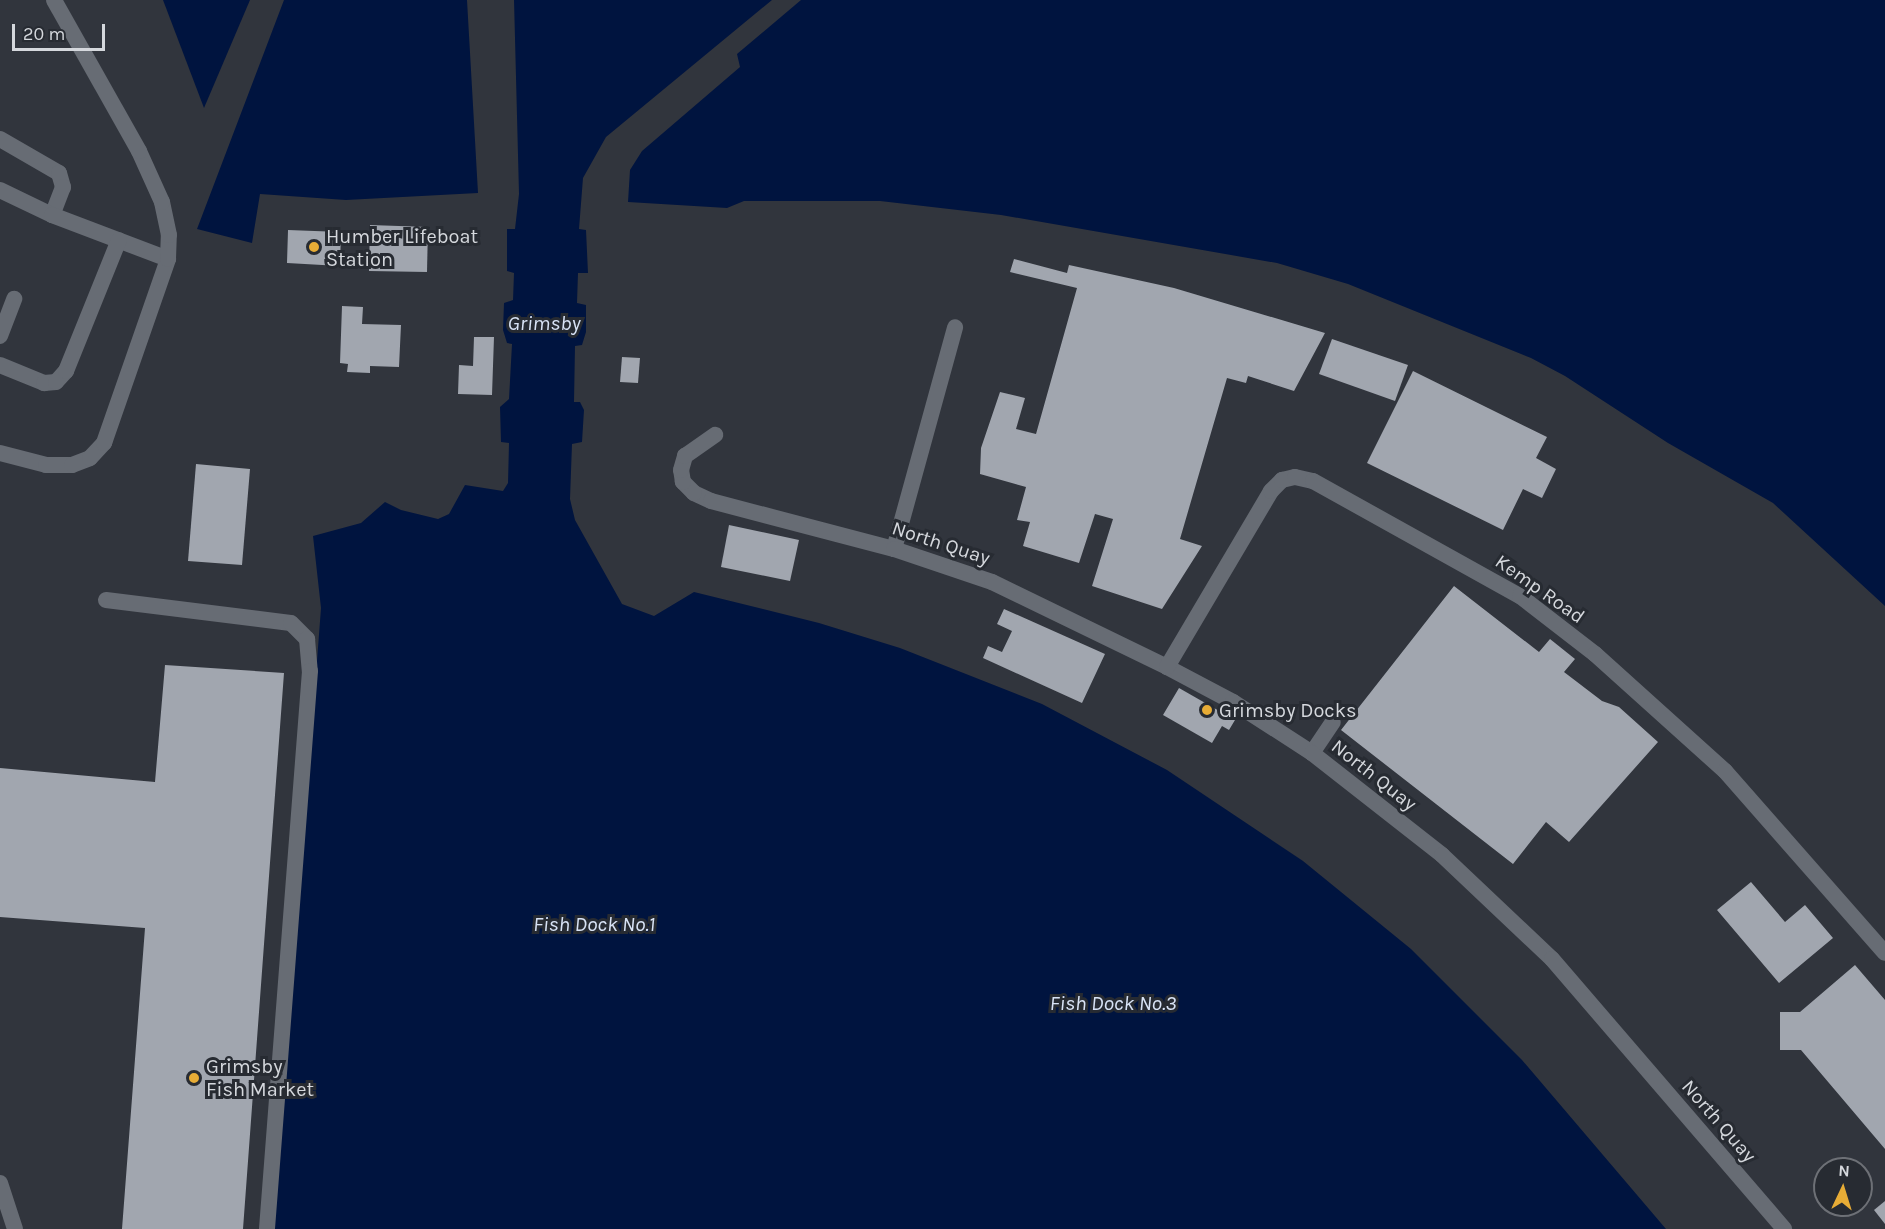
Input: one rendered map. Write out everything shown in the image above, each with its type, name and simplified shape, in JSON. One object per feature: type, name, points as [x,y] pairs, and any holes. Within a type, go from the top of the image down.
[{"type":"street","points":[[0,453],[46,465],[72,465],[90,458],[104,443],[168,259],[170,235],[162,202],[139,150],[54,0]]},
{"type":"street","points":[[0,139],[50,164],[59,173],[63,188],[52,215]]},
{"type":"street","points":[[0,190],[52,215],[168,259]]},
{"type":"street","points":[[0,365],[44,383],[56,382],[66,371],[119,240]]},
{"type":"street","points":[[0,336],[14,300]]},
{"type":"street","points":[[894,549],[955,327]]},
{"type":"street","name":"North Quay","points":[[715,435],[684,456],[681,470],[683,482],[694,493],[711,501],[894,549],[992,582],[1167,667],[1233,702],[1312,753],[1442,855],[1552,959],[1784,1229]]},
{"type":"street","name":"Kemp Road","points":[[1167,667],[1271,491],[1282,480],[1295,477],[1313,481],[1520,596],[1594,654],[1725,771],[1885,953]]},
{"type":"street","points":[[106,600],[291,623],[307,639],[310,671],[267,1229]]},
{"type":"street","points":[[1312,753],[1334,722]]},
{"type":"street","points":[[0,1183],[15,1229]]},
{"type":"water","points":[[163,0],[250,0],[204,108]]},
{"type":"water","points":[[284,0],[467,0],[478,193],[346,200],[260,194],[252,243],[197,229]]},
{"type":"water","points":[[514,0],[772,0],[606,137],[583,178],[579,229],[586,230],[588,273],[578,273],[577,303],[586,305],[586,332],[582,345],[575,346],[574,402],[580,402],[584,410],[582,442],[572,444],[570,499],[575,520],[622,604],[654,616],[694,592],[819,623],[900,648],[1042,704],[1167,770],[1303,861],[1411,949],[1522,1060],[1666,1229],[274,1229],[321,608],[313,536],[361,523],[385,502],[401,510],[438,519],[449,514],[465,485],[503,491],[508,483],[509,443],[501,442],[500,407],[509,399],[512,344],[507,343],[503,330],[504,303],[513,300],[514,273],[507,271],[507,229],[515,229],[519,194]]},
{"type":"water","points":[[801,0],[1885,0],[1885,606],[1773,503],[1668,443],[1565,376],[1531,358],[1348,284],[1277,263],[1001,215],[880,201],[744,201],[727,208],[628,202],[630,170],[642,151],[740,67],[737,54]]},
{"type":"building","points":[[370,225],[428,227],[427,272],[369,271]]},
{"type":"building","name":"Humber Lifeboat Station","points":[[288,230],[341,232],[340,266],[287,263]]},
{"type":"building","points":[[1014,259],[1067,273],[1069,265],[1174,288],[1325,333],[1294,391],[1248,376],[1246,383],[1227,378],[1180,539],[1202,546],[1162,609],[1092,586],[1113,519],[1095,514],[1079,563],[1023,546],[1030,522],[1017,520],[1026,487],[980,474],[981,448],[1000,392],[1025,398],[1016,429],[1036,434],[1077,288],[1010,272]]},
{"type":"building","points":[[342,306],[363,307],[362,324],[401,325],[399,367],[370,366],[370,373],[347,372],[348,364],[340,363]]},
{"type":"building","points":[[474,337],[494,337],[492,395],[458,394],[459,365],[473,366]]},
{"type":"building","points":[[1332,339],[1408,365],[1395,401],[1319,374]]},
{"type":"building","points":[[622,357],[640,358],[638,383],[620,382]]},
{"type":"building","points":[[1413,371],[1547,437],[1536,458],[1556,469],[1542,498],[1523,489],[1503,530],[1367,463]]},
{"type":"building","points":[[196,464],[250,469],[242,565],[188,561]]},
{"type":"building","points":[[729,525],[799,540],[790,581],[721,567]]},
{"type":"building","points":[[1454,586],[1539,652],[1550,639],[1575,659],[1564,672],[1602,701],[1619,707],[1658,742],[1569,842],[1546,822],[1513,864],[1341,730]]},
{"type":"building","points":[[1004,609],[1105,654],[1082,703],[983,658],[988,646],[1002,652],[1012,631],[997,624]]},
{"type":"building","name":"Grimsby Fish Market","points":[[165,665],[284,673],[243,1229],[122,1229],[145,928],[0,917],[0,768],[155,782]]},
{"type":"building","points":[[1179,688],[1235,720],[1229,730],[1222,726],[1212,743],[1163,715]]},
{"type":"building","points":[[1751,882],[1785,922],[1805,905],[1833,938],[1779,983],[1717,910]]},
{"type":"building","points":[[1855,965],[1885,1000],[1885,1149],[1801,1050],[1780,1050],[1780,1012],[1800,1012]]},
{"type":"building","points":[[1885,1201],[1885,1224],[1874,1210]]},
{"type":"place","name":"Humber Lifeboat Station","points":[[314,247]]},
{"type":"place","name":"Grimsby Docks","points":[[1207,710]]},
{"type":"place","name":"Grimsby Fish Market","points":[[194,1078]]},
{"type":"water label","name":"Grimsby","points":[[544,323]]},
{"type":"water label","name":"Fish Dock No.1","points":[[594,924]]},
{"type":"water label","name":"Fish Dock No.3","points":[[1113,1003]]}]
